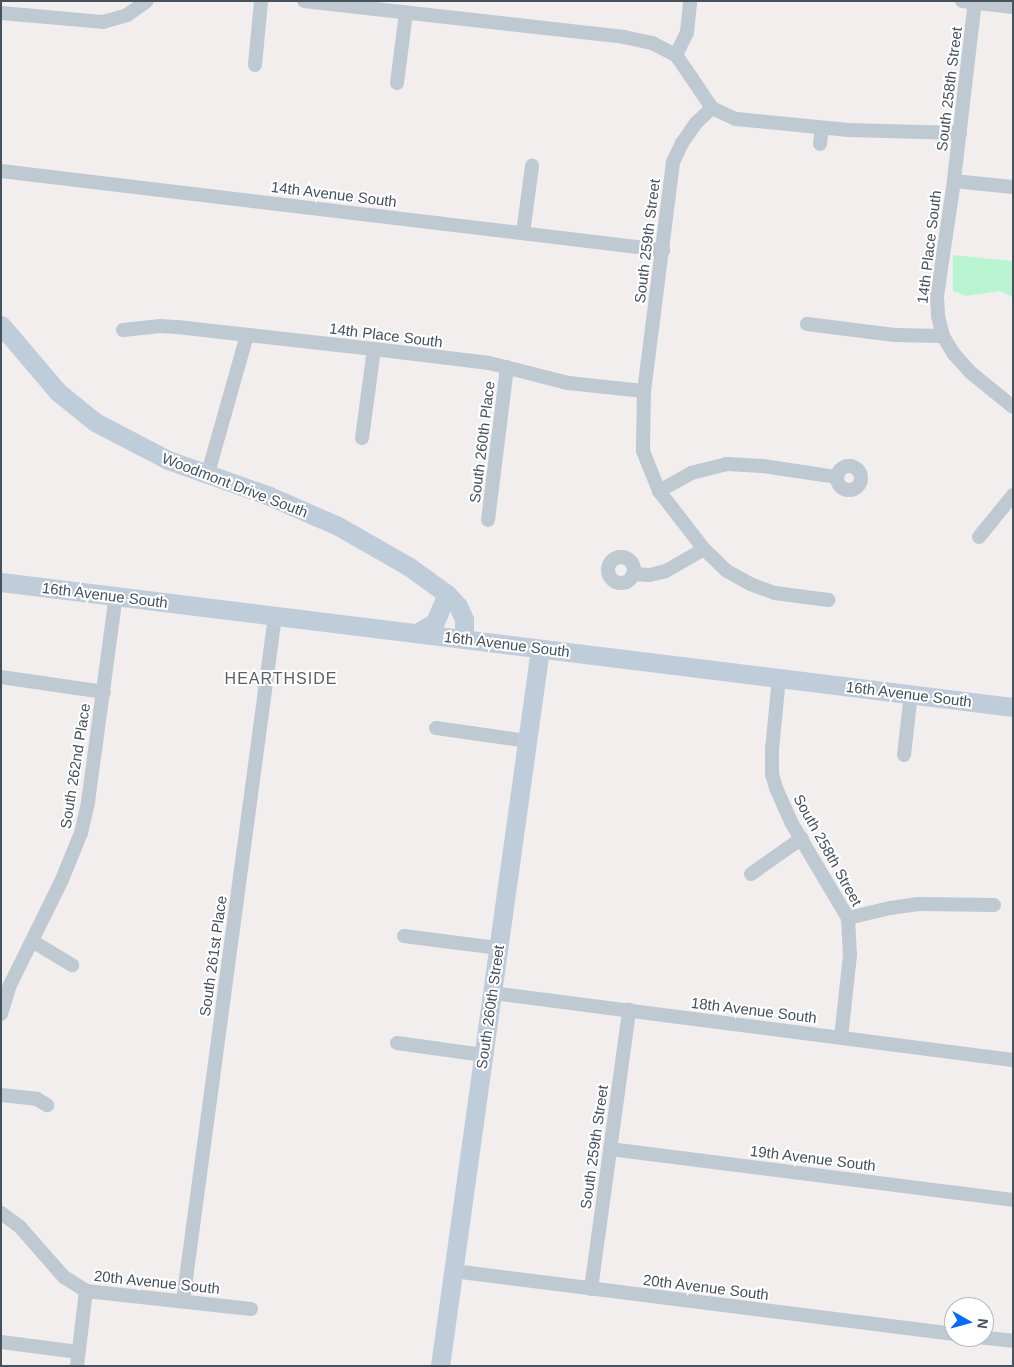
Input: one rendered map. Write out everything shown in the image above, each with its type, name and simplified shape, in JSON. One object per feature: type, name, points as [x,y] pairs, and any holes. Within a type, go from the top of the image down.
[{"type":"main road","name":"Woodmont Drive South","points":[[1,325],[42,375],[90,418],[127,440],[168,460],[208,473],[338,526],[408,566],[446,594],[461,612],[464,619],[464,639]]},
{"type":"main road","name":"16th Avenue South","points":[[1,582],[1013,707]]},
{"type":"main road","points":[[417,633],[435,622],[446,594]]},
{"type":"main road","name":"South 260th Street","points":[[440,1366],[540,649]]},
{"type":"street","points":[[1,14],[103,22],[128,16],[147,1]]},
{"type":"street","points":[[255,65],[261,1]]},
{"type":"street","points":[[304,1],[356,4],[406,13],[624,37],[657,44],[676,55],[712,108],[736,119],[822,128],[960,133]]},
{"type":"street","points":[[676,55],[687,32],[690,1]]},
{"type":"street","points":[[971,2],[1013,7]]},
{"type":"street","name":"South 258th Street","points":[[954,181],[971,2]]},
{"type":"street","points":[[397,83],[406,13]]},
{"type":"street","name":"South 259th Street","points":[[712,108],[696,123],[682,143],[673,162],[644,391],[643,451],[659,491],[704,549],[727,571],[750,584],[775,593],[829,600]]},
{"type":"street","points":[[820,144],[822,128]]},
{"type":"street","points":[[523,233],[532,166]]},
{"type":"street","name":"14th Avenue South","points":[[1,171],[662,250]]},
{"type":"street","points":[[954,181],[1013,188]]},
{"type":"street","name":"14th Place South","points":[[954,181],[937,296],[938,316],[943,336],[954,354],[970,372],[1013,407]]},
{"type":"street","points":[[807,324],[894,335],[943,336]]},
{"type":"street","name":"14th Place South","points":[[123,330],[168,326],[374,349],[507,367],[568,383],[644,391]]},
{"type":"street","points":[[208,473],[247,335]]},
{"type":"street","points":[[362,438],[374,349]]},
{"type":"street","name":"South 260th Place","points":[[488,520],[507,367]]},
{"type":"street","points":[[659,491],[692,473],[726,464],[763,466],[837,477]]},
{"type":"street","points":[[979,537],[1013,495]]},
{"type":"street","points":[[633,574],[660,573],[704,549]]},
{"type":"street","name":"South 262nd Place","points":[[1,1014],[10,985],[61,882],[81,833],[88,802],[116,596]]},
{"type":"street","name":"South 261st Place","points":[[183,1301],[274,616]]},
{"type":"street","points":[[1,677],[104,692]]},
{"type":"street","name":"South 258th Street","points":[[780,678],[772,749],[772,774],[780,799],[848,918],[850,955],[841,1038]]},
{"type":"street","points":[[904,755],[911,694]]},
{"type":"street","points":[[436,728],[527,741]]},
{"type":"street","points":[[751,874],[802,838]]},
{"type":"street","points":[[848,918],[890,908],[919,904],[994,905]]},
{"type":"street","points":[[404,936],[498,948]]},
{"type":"street","points":[[32,941],[72,965]]},
{"type":"street","name":"18th Avenue South","points":[[492,993],[1013,1060]]},
{"type":"street","name":"South 259th Street","points":[[591,1289],[629,1010]]},
{"type":"street","points":[[397,1043],[483,1055]]},
{"type":"street","points":[[1,1095],[37,1099],[47,1105]]},
{"type":"street","name":"19th Avenue South","points":[[610,1149],[1013,1200]]},
{"type":"street","name":"20th Avenue South","points":[[1,1213],[20,1228],[64,1277],[86,1291],[252,1309]]},
{"type":"street","name":"20th Avenue South","points":[[453,1271],[944,1333]]},
{"type":"street","points":[[1,1342],[78,1359],[86,1291]]},
{"type":"street","points":[[994,1339],[1013,1341]]},
{"type":"green space","points":[[953,255],[1013,261],[1013,297],[1000,291],[966,296],[953,291]]},
{"type":"district","name":"HEARTHSIDE","points":[[281,679]]}]
